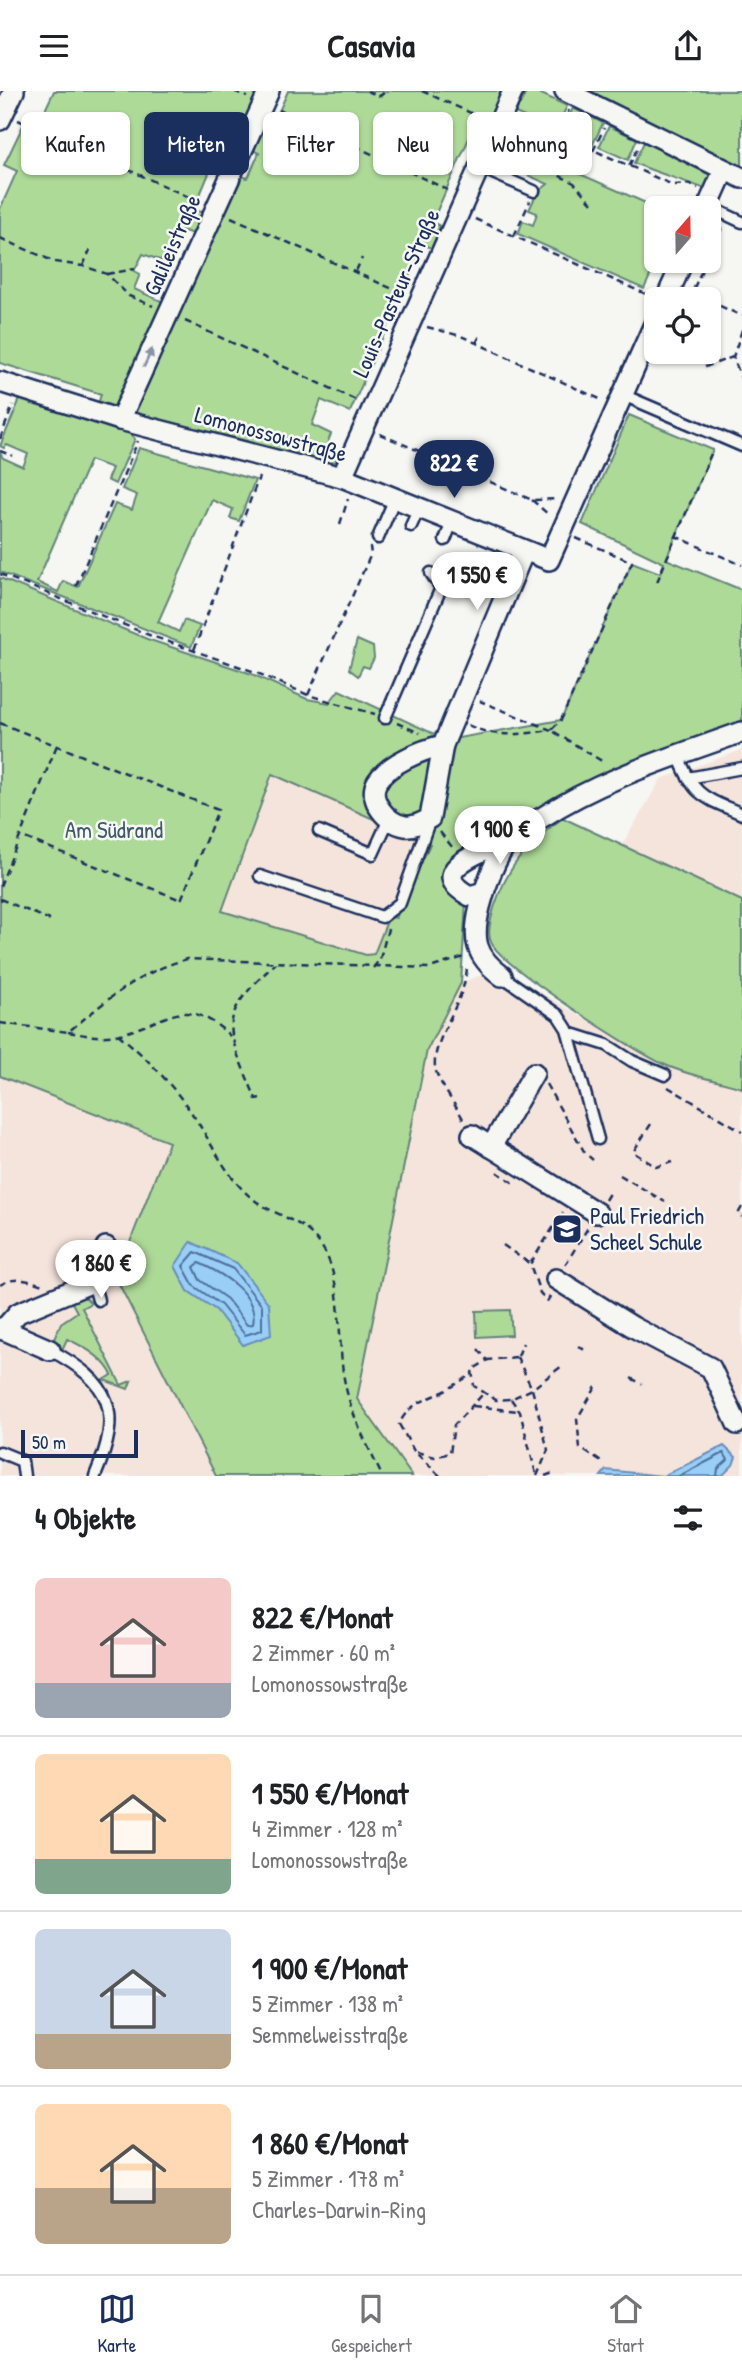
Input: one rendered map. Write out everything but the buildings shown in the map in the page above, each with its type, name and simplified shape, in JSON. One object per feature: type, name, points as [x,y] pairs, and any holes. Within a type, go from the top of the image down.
[{"type":"street","points":[[0,120],[14,91]]},
{"type":"street","name":"Louis-Pasteur-Straße","points":[[503,112],[513,91]]},
{"type":"street","name":"Galileistraße","points":[[120,420],[266,97]]},
{"type":"street","points":[[568,98],[714,191],[742,179]]},
{"type":"street","name":"Louis-Pasteur-Straße","points":[[342,477],[475,175]]},
{"type":"street","name":"Lomonossowstraße","points":[[0,382],[120,420],[342,477],[395,498],[415,517],[449,531],[549,559],[644,347]]},
{"type":"street","points":[[436,741],[430,818],[418,825],[403,826],[389,819],[375,802],[376,784],[388,769],[436,741],[454,715],[524,551]]},
{"type":"street","points":[[484,892],[470,896],[458,890],[453,881],[455,868],[462,859],[509,840],[551,812],[623,774],[742,732]]},
{"type":"street","points":[[502,976],[489,966],[475,946],[474,930],[484,892],[509,840]]},
{"type":"street","points":[[491,1147],[534,1073]]},
{"type":"street","points":[[472,1135],[597,1213]]},
{"type":"street","points":[[50,1350],[1,1330],[18,1313],[65,1292],[96,1291],[106,1247]]},
{"type":"street","points":[[556,1279],[634,1327],[712,1368],[737,1425]]},
{"type":"lane","points":[[497,175],[534,191]]},
{"type":"lane","points":[[714,191],[742,222]]},
{"type":"lane","points":[[620,401],[742,446]]},
{"type":"lane","points":[[378,538],[395,498]]},
{"type":"lane","points":[[385,718],[441,588],[431,573]]},
{"type":"lane","points":[[678,755],[693,789],[703,797],[742,814]]},
{"type":"lane","points":[[688,778],[742,768]]},
{"type":"lane","points":[[260,876],[375,917],[393,911],[400,903],[430,818]]},
{"type":"lane","points":[[319,831],[373,853],[389,819]]},
{"type":"lane","points":[[502,976],[558,1015],[569,1033],[598,1139]]},
{"type":"lane","points":[[569,1033],[607,1045],[664,1080]]},
{"type":"lane","points":[[50,1350],[81,1367],[101,1388],[110,1416],[109,1444],[95,1476]]},
{"type":"lane","points":[[0,1452],[22,1461],[24,1476]]},
{"type":"path","points":[[234,91],[266,97],[514,236],[644,293]]},
{"type":"path","points":[[367,91],[380,96],[386,91]]},
{"type":"path","points":[[422,91],[467,112]]},
{"type":"path","points":[[607,122],[593,151],[673,185],[689,184],[714,191]]},
{"type":"path","points":[[629,166],[642,139]]},
{"type":"path","points":[[562,175],[592,203]]},
{"type":"path","points":[[514,236],[534,191]]},
{"type":"path","points":[[0,238],[55,262],[83,265],[107,274],[129,296],[372,407]]},
{"type":"path","points":[[83,265],[90,250]]},
{"type":"path","points":[[356,272],[362,258]]},
{"type":"path","points":[[107,274],[135,269]]},
{"type":"path","points":[[721,306],[742,316]]},
{"type":"path","points":[[410,323],[477,343],[620,401]]},
{"type":"path","points":[[742,330],[733,357],[742,380]]},
{"type":"path","points":[[477,343],[481,334]]},
{"type":"path","points":[[705,367],[733,357]]},
{"type":"path","points":[[0,439],[17,395]]},
{"type":"path","points":[[364,427],[532,500],[547,511],[556,530],[632,562],[561,720],[551,730],[509,736],[481,731],[454,715]]},
{"type":"path","points":[[76,586],[141,434]]},
{"type":"path","points":[[657,582],[719,436]]},
{"type":"path","points":[[0,451],[13,456]]},
{"type":"path","points":[[482,478],[486,468]]},
{"type":"path","points":[[193,651],[259,477]]},
{"type":"path","points":[[532,500],[554,497],[573,506]]},
{"type":"path","points":[[340,524],[348,499]]},
{"type":"path","points":[[675,536],[742,565]]},
{"type":"path","points":[[308,695],[371,554]]},
{"type":"path","points":[[431,573],[489,598]]},
{"type":"path","points":[[0,574],[193,651],[255,671],[308,695],[385,718],[436,741]]},
{"type":"path","points":[[464,694],[551,730],[623,774]]},
{"type":"path","points":[[0,723],[218,810],[181,900],[20,836]]},
{"type":"path","points":[[0,886],[57,745]]},
{"type":"path","points":[[430,818],[462,859]]},
{"type":"path","points":[[0,899],[50,920]]},
{"type":"path","points":[[373,968],[380,959],[393,911]]},
{"type":"path","points":[[68,1032],[132,981],[154,968],[187,959],[373,968],[439,966],[462,959],[475,946]]},
{"type":"path","points":[[472,1135],[435,1068],[438,1050],[467,982],[467,963],[475,946]]},
{"type":"path","points":[[230,1036],[233,1013],[242,994],[276,963]]},
{"type":"path","points":[[0,1023],[97,1037],[118,1034],[173,1014],[195,1013],[212,1019],[230,1036],[256,1099],[260,1098]]},
{"type":"path","points":[[118,1034],[141,1053],[189,1109],[236,1179],[253,1199],[286,1215],[316,1238],[329,1261],[338,1297],[343,1372],[351,1409],[382,1476]]},
{"type":"path","points":[[534,1073],[543,1079],[585,1153],[593,1160]]},
{"type":"path","points":[[664,1080],[742,1131]]},
{"type":"path","points":[[651,1124],[633,1152],[656,1167],[672,1163]]},
{"type":"path","points":[[620,1175],[665,1202]]},
{"type":"path","points":[[503,1245],[530,1263],[540,1293],[548,1301],[556,1279],[611,1190]]},
{"type":"path","points":[[530,1263],[572,1197]]},
{"type":"path","points":[[742,1207],[738,1214],[742,1217]]},
{"type":"path","points":[[0,1285],[8,1280],[28,1279],[65,1292]]},
{"type":"path","points":[[523,1343],[517,1357],[532,1389],[548,1450],[537,1475]]},
{"type":"path","points":[[578,1346],[588,1352]]},
{"type":"path","points":[[478,1349],[488,1360]]},
{"type":"path","points":[[517,1357],[488,1360],[472,1370],[474,1386],[496,1400],[511,1399],[532,1389],[562,1366]]},
{"type":"path","points":[[440,1476],[414,1451],[399,1424],[406,1410],[472,1374]]},
{"type":"path","points":[[631,1378],[642,1384]]},
{"type":"path","points":[[596,1387],[577,1419],[580,1448],[603,1463]]},
{"type":"path","points":[[414,1451],[435,1457],[450,1453],[454,1425],[484,1393]]},
{"type":"path","points":[[511,1399],[520,1412],[537,1475]]},
{"type":"path","points":[[473,1406],[520,1412]]},
{"type":"path","points":[[545,1476],[553,1473]]},
{"type":"shaded area","points":[[742,750],[742,901],[622,845],[661,779]]},
{"type":"shaded area","points":[[272,773],[417,838],[396,896],[383,906],[389,916],[374,954],[366,955],[222,911]]},
{"type":"shaded area","name":"Paul Friedrich Scheel Schule","points":[[492,971],[508,973],[661,1064],[742,1088],[742,1476],[412,1476],[357,1400],[427,1050],[461,983]]},
{"type":"shaded area","points":[[0,1076],[169,1142],[116,1278],[216,1476],[0,1476]]},
{"type":"green space","points":[[54,91],[251,91],[261,96],[249,121],[249,112],[144,112],[144,175],[208,175],[194,209],[205,214],[195,235],[182,230],[168,263],[143,254],[134,271],[140,274],[134,289],[168,304],[118,404],[113,407],[98,405],[101,394],[0,363],[0,209],[17,171],[4,165],[21,130],[21,175],[130,175],[130,112],[44,112]]},
{"type":"green space","points":[[288,91],[504,91],[495,112],[467,112],[467,143],[453,174],[453,112],[373,112],[373,175],[453,175],[432,222],[440,226],[432,248],[423,245],[350,412],[321,400],[312,425],[331,434],[324,452],[338,460],[326,466],[139,417],[133,410],[234,175],[247,178],[249,176],[259,153],[249,148],[249,146],[263,115],[263,175],[359,175],[359,112],[279,112]]},
{"type":"green space","points":[[527,91],[535,91],[567,106],[564,112],[516,112]]},
{"type":"green space","points":[[590,91],[742,91],[742,166],[731,161]]},
{"type":"green space","points":[[592,118],[603,123],[592,146]]},
{"type":"green space","points":[[609,126],[637,139],[628,160],[599,147]]},
{"type":"green space","points":[[644,142],[714,177],[708,190],[634,163]]},
{"type":"green space","points":[[528,175],[582,175],[644,202],[644,273],[651,273],[644,289],[518,234],[523,221],[533,225],[537,213],[529,210],[537,193],[548,184]]},
{"type":"green space","points":[[20,399],[129,433],[135,439],[115,484],[107,480],[112,468],[90,460],[37,582],[58,592],[63,581],[78,587],[115,504],[132,510],[137,495],[122,489],[139,448],[255,480],[239,521],[230,518],[233,509],[212,500],[158,622],[179,632],[184,620],[200,626],[191,647],[0,572],[0,453],[3,458],[23,467],[28,454],[7,445],[4,448],[0,446]]},
{"type":"green space","name":"Am Südrand","points":[[629,415],[713,450],[666,559],[742,590],[742,723],[572,788],[450,863],[466,901],[461,983],[427,1050],[357,1399],[412,1476],[216,1476],[116,1278],[169,1142],[0,1076],[0,578],[147,639],[252,674],[307,699],[329,703],[339,690],[447,740],[561,720],[632,562],[660,573],[664,563],[582,524]],"holes":[[[272,774],[430,844],[396,918],[389,916],[374,954],[366,955],[222,911]]]},
{"type":"green space","points":[[357,640],[373,647],[374,658],[369,668],[363,666],[358,676],[349,669]]},
{"type":"green space","points":[[563,818],[742,901],[742,1088],[680,1071],[646,1055],[543,988],[492,944],[489,936],[490,922],[505,880],[529,846]]},
{"type":"green space","points":[[83,1295],[91,1303],[82,1308],[121,1385],[131,1381],[128,1389],[104,1380],[112,1375],[108,1369],[80,1345],[67,1339],[62,1350],[51,1346],[61,1323],[77,1312],[70,1299]]},
{"type":"green space","points":[[510,1310],[512,1335],[477,1337],[476,1311]]},
{"type":"water","points":[[191,1242],[237,1263],[269,1304],[271,1335],[243,1345],[216,1310],[188,1291],[175,1266]]},
{"type":"water","points":[[724,1446],[736,1457],[733,1465],[722,1476],[663,1476]]},
{"type":"water","points":[[606,1470],[663,1476],[601,1476]]},
{"type":"place","name":"Paul Friedrich Scheel Schule","points":[[567,1229]]}]
